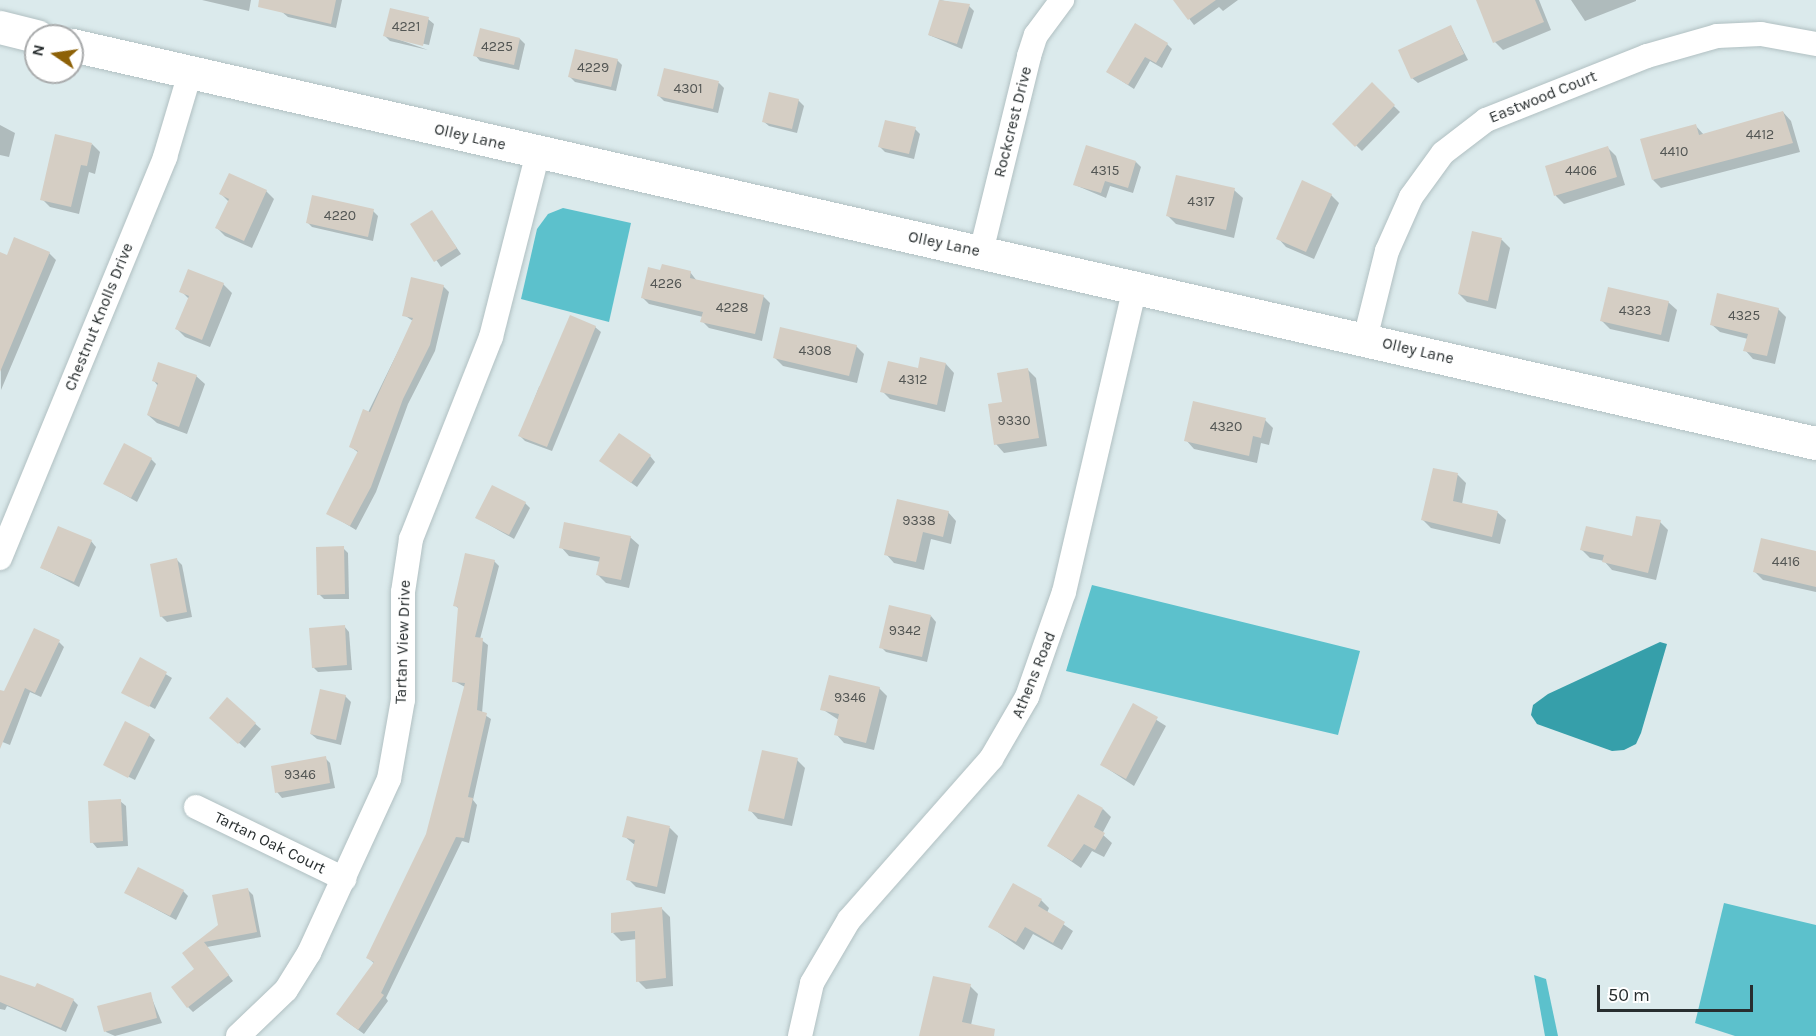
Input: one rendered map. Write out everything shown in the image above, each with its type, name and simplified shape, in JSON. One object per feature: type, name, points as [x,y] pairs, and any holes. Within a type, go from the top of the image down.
[{"type":"main road","points":[[0,27],[24,33]]},
{"type":"main road","name":"Olley Lane","points":[[84,48],[1816,443]]},
{"type":"street","name":"Rockcrest Drive","points":[[981,252],[1029,56],[1036,35],[1062,0]]},
{"type":"street","name":"Eastwood Court","points":[[1365,339],[1387,251],[1411,197],[1443,153],[1486,120],[1545,94],[1708,38],[1761,34],[1816,44]]},
{"type":"street","name":"Chestnut Knolls Drive","points":[[0,558],[165,157],[190,73]]},
{"type":"street","name":"Tartan View Drive","points":[[238,1036],[286,990],[309,953],[378,809],[397,747],[403,700],[403,592],[411,539],[491,337],[538,153]]},
{"type":"street","name":"Athens Road","points":[[800,1036],[812,983],[843,928],[991,759],[1027,697],[1064,592],[1135,287]]},
{"type":"street","name":"Tartan Oak Court","points":[[196,807],[344,879]]},
{"type":"shaded area","points":[[563,208],[631,223],[609,322],[521,299],[537,229],[548,214]]},
{"type":"shaded area","points":[[1092,585],[1360,651],[1338,735],[1066,671]]},
{"type":"shaded area","points":[[1660,642],[1667,644],[1636,744],[1624,750],[1612,751],[1537,724],[1531,715],[1533,705],[1548,694]]},
{"type":"shaded area","points":[[1724,903],[1816,925],[1816,1036],[1735,1036],[1695,1023]]},
{"type":"shaded area","points":[[1534,975],[1546,979],[1558,1036],[1545,1036]]},
{"type":"building","points":[[259,0],[336,0],[331,24],[258,7]]},
{"type":"building","points":[[939,0],[970,4],[957,44],[928,35]]},
{"type":"building","points":[[1173,0],[1216,0],[1188,20]]},
{"type":"building","points":[[1476,0],[1535,0],[1544,22],[1493,43]]},
{"type":"building","points":[[390,8],[429,17],[423,46],[383,36]]},
{"type":"building","points":[[1135,23],[1168,43],[1156,63],[1145,57],[1128,85],[1106,72]]},
{"type":"building","points":[[1451,25],[1464,54],[1411,79],[1398,50]]},
{"type":"building","points":[[480,28],[520,38],[514,65],[473,56]]},
{"type":"building","points":[[575,49],[618,59],[611,87],[568,77]]},
{"type":"building","points":[[664,68],[719,81],[713,109],[657,96]]},
{"type":"building","points":[[1372,82],[1395,105],[1355,147],[1332,124]]},
{"type":"building","points":[[769,92],[799,99],[792,129],[762,122]]},
{"type":"building","points":[[1783,111],[1793,143],[1652,180],[1640,139],[1696,124],[1699,135]]},
{"type":"building","points":[[885,120],[916,127],[909,154],[878,147]]},
{"type":"building","points":[[55,134],[92,143],[87,166],[81,165],[71,207],[40,200]]},
{"type":"building","points":[[1086,145],[1136,161],[1128,188],[1105,181],[1101,193],[1073,185]]},
{"type":"building","points":[[1608,146],[1617,177],[1554,196],[1545,166]]},
{"type":"building","points":[[229,173],[267,190],[244,241],[215,228],[229,199],[219,194]]},
{"type":"building","points":[[1176,175],[1235,188],[1226,230],[1166,216]]},
{"type":"building","points":[[1302,180],[1332,194],[1306,252],[1276,239]]},
{"type":"building","points":[[312,195],[374,209],[368,237],[306,223]]},
{"type":"building","points":[[432,210],[457,248],[434,262],[410,224]]},
{"type":"building","points":[[1472,231],[1502,238],[1488,301],[1458,294]]},
{"type":"building","points":[[14,237],[50,252],[0,372],[0,252],[7,255]]},
{"type":"building","points":[[662,264],[691,271],[690,278],[764,295],[755,334],[700,322],[703,312],[641,298],[648,267],[660,270]]},
{"type":"building","points":[[188,269],[224,283],[202,340],[175,329],[189,296],[179,292]]},
{"type":"building","points":[[411,277],[444,285],[430,345],[403,399],[371,487],[350,526],[326,514],[358,451],[349,447],[363,409],[370,412],[413,318],[402,316]]},
{"type":"building","points":[[1608,287],[1669,301],[1661,335],[1600,321]]},
{"type":"building","points":[[1717,293],[1779,308],[1767,356],[1743,351],[1748,334],[1710,325]]},
{"type":"building","points":[[570,315],[596,326],[547,447],[518,436]]},
{"type":"building","points":[[780,327],[857,345],[849,376],[773,358]]},
{"type":"building","points":[[920,357],[946,363],[937,405],[880,392],[888,361],[918,368]]},
{"type":"building","points":[[158,362],[197,375],[179,427],[147,415],[158,383],[152,381]]},
{"type":"building","points":[[1028,368],[1039,438],[994,445],[988,404],[1002,402],[997,373]]},
{"type":"building","points":[[1193,401],[1266,418],[1261,438],[1253,436],[1249,456],[1184,441]]},
{"type":"building","points":[[619,433],[651,455],[631,483],[599,461]]},
{"type":"building","points":[[124,443],[152,458],[131,498],[103,484]]},
{"type":"building","points":[[1433,468],[1458,473],[1453,501],[1498,511],[1492,537],[1421,520]]},
{"type":"building","points":[[492,485],[526,502],[509,535],[475,518]]},
{"type":"building","points":[[897,499],[949,511],[943,537],[923,532],[916,562],[884,555]]},
{"type":"building","points":[[1636,516],[1661,520],[1648,573],[1602,562],[1604,555],[1580,550],[1586,526],[1632,536]]},
{"type":"building","points":[[564,522],[631,536],[621,580],[596,575],[600,557],[559,548]]},
{"type":"building","points":[[58,526],[92,540],[74,582],[40,568]]},
{"type":"building","points":[[1761,538],[1816,551],[1816,587],[1753,572]]},
{"type":"building","points":[[344,546],[345,594],[317,595],[316,547]]},
{"type":"building","points":[[465,553],[495,560],[475,637],[483,638],[477,710],[487,713],[468,797],[473,798],[464,838],[456,837],[381,993],[384,995],[358,1030],[336,1014],[374,962],[366,958],[426,834],[465,683],[452,682],[458,607],[453,606]]},
{"type":"building","points":[[177,558],[187,612],[160,617],[150,564]]},
{"type":"building","points":[[889,605],[931,615],[922,657],[879,648]]},
{"type":"building","points":[[345,625],[347,665],[312,668],[309,628]]},
{"type":"building","points":[[34,628],[60,640],[35,693],[25,688],[0,749],[0,690],[4,691]]},
{"type":"building","points":[[140,657],[167,672],[149,707],[121,693]]},
{"type":"building","points":[[829,675],[880,687],[866,743],[834,735],[839,714],[820,710]]},
{"type":"building","points":[[320,689],[346,695],[336,740],[310,734]]},
{"type":"building","points":[[227,697],[256,723],[238,744],[209,718]]},
{"type":"building","points":[[1133,703],[1158,717],[1126,779],[1100,765]]},
{"type":"building","points":[[125,721],[150,734],[128,778],[103,765]]},
{"type":"building","points":[[762,750],[798,758],[784,819],[748,811]]},
{"type":"building","points":[[326,756],[330,783],[275,793],[271,766]]},
{"type":"building","points":[[1078,794],[1103,808],[1094,827],[1105,833],[1095,850],[1084,844],[1072,861],[1047,846]]},
{"type":"building","points":[[121,799],[123,841],[90,843],[88,801]]},
{"type":"building","points":[[627,816],[670,826],[657,887],[626,880],[635,840],[622,837]]},
{"type":"building","points":[[138,867],[184,890],[170,916],[124,893]]},
{"type":"building","points":[[1013,883],[1042,899],[1038,906],[1065,922],[1053,943],[1025,927],[1016,942],[988,927]]},
{"type":"building","points":[[248,888],[257,932],[204,942],[229,975],[187,1008],[171,987],[194,969],[182,953],[218,925],[212,895]]},
{"type":"building","points":[[662,907],[666,978],[636,982],[635,931],[611,933],[611,913]]},
{"type":"building","points":[[0,975],[35,987],[37,983],[74,999],[61,1028],[0,1002]]},
{"type":"building","points":[[933,976],[971,984],[962,1022],[995,1029],[994,1036],[919,1036]]},
{"type":"building","points":[[151,992],[157,1018],[104,1032],[97,1006]]}]
